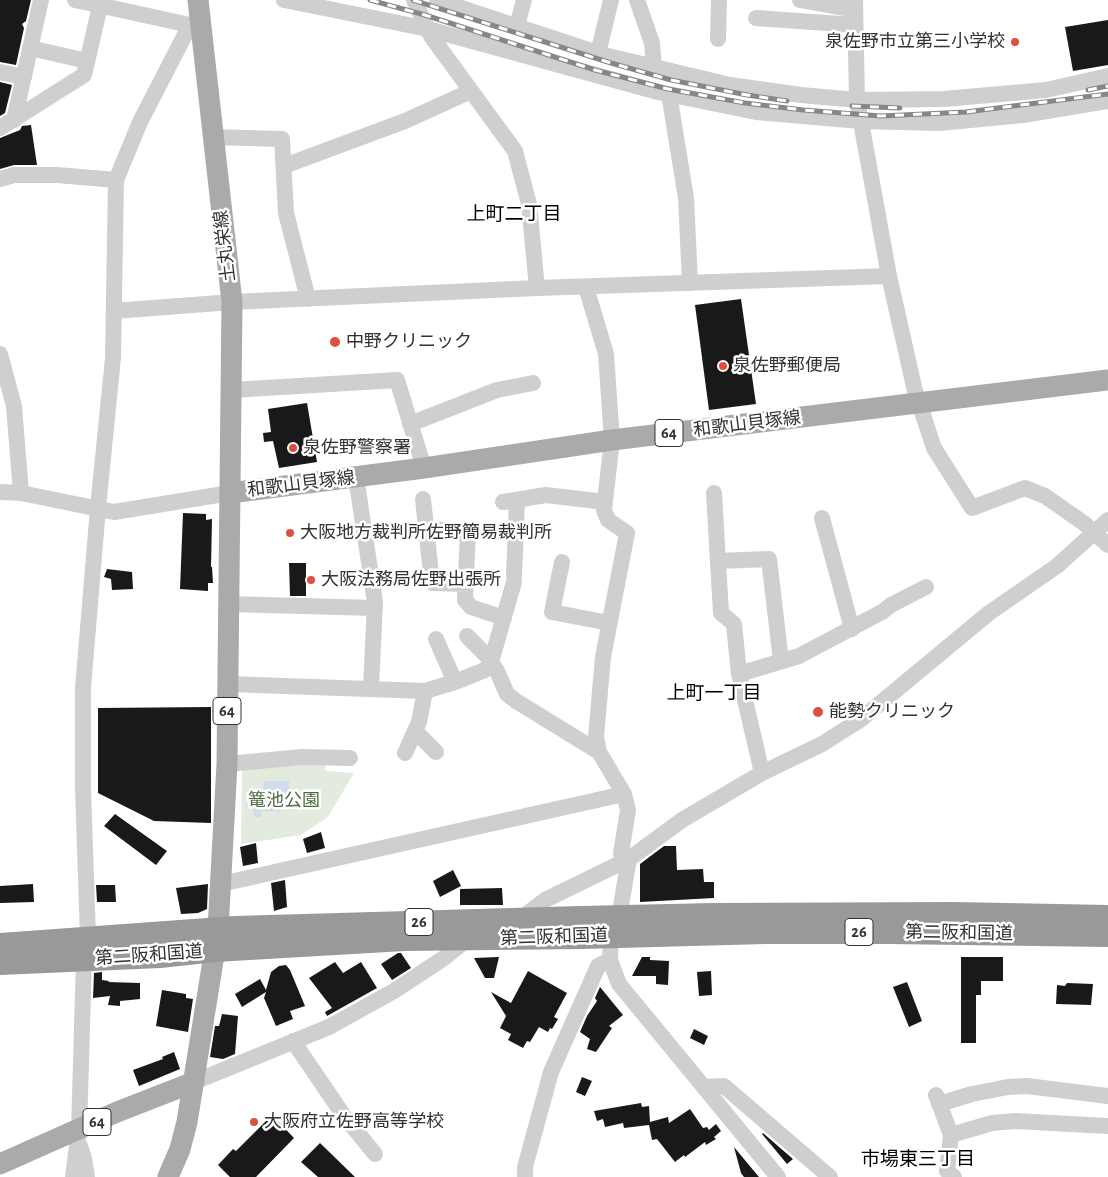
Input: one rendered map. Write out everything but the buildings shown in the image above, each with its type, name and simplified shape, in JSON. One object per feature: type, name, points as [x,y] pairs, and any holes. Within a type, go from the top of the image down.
[{"type":"highway","name":"第二阪和国道","points":[[217,940],[466,940],[615,926],[954,914],[1108,917]]},
{"type":"highway","name":"第二阪和国道","points":[[0,945],[86,949],[160,956],[217,940],[240,927],[520,920],[615,926],[794,932],[1108,935]]},
{"type":"highway","name":"第二阪和国道","points":[[0,962],[86,949]]},
{"type":"main road","name":"土丸栄線","points":[[198,0],[195,26],[212,137],[232,302],[230,493]]},
{"type":"main road","name":"和歌山貝塚線","points":[[194,1082],[217,940],[221,884],[227,764],[230,493],[424,468],[612,440],[1108,380]]},
{"type":"main road","name":"64","points":[[1,1162],[78,1134],[117,1112],[194,1082]]},
{"type":"main road","points":[[168,1177],[180,1149],[194,1082]]},
{"type":"street","points":[[7,124],[24,77],[41,0]]},
{"type":"street","points":[[73,1177],[78,1134],[86,949],[83,688],[113,358],[116,180],[140,122],[195,26],[74,0]]},
{"type":"street","points":[[284,0],[428,29],[669,94],[756,112],[861,121],[939,123],[1024,115],[1108,101]]},
{"type":"street","points":[[414,0],[432,36],[515,151],[529,204],[537,288]]},
{"type":"street","points":[[437,0],[598,53],[730,85],[801,95],[856,100],[944,99],[1046,90],[1108,76]]},
{"type":"street","points":[[517,26],[524,0]]},
{"type":"street","points":[[598,53],[611,0]]},
{"type":"street","points":[[637,0],[652,42],[654,67]]},
{"type":"street","points":[[718,39],[719,0]]},
{"type":"street","points":[[800,0],[855,12]]},
{"type":"street","points":[[7,124],[84,74],[100,6]]},
{"type":"street","points":[[756,18],[855,12]]},
{"type":"street","points":[[855,12],[856,100],[889,276],[917,402],[934,448],[972,508],[1026,488],[1045,496],[1086,524],[1108,545]]},
{"type":"street","points":[[30,48],[87,61]]},
{"type":"street","points":[[0,72],[24,77]]},
{"type":"street","points":[[284,166],[405,121],[471,90]]},
{"type":"street","points":[[669,94],[686,198],[690,283]]},
{"type":"street","points":[[212,137],[282,138],[286,213],[308,299]]},
{"type":"street","points":[[0,179],[14,175],[57,175],[116,180]]},
{"type":"street","points":[[114,311],[232,302],[537,288],[889,276]]},
{"type":"street","points":[[586,287],[606,354],[612,440],[604,510],[608,520],[627,533],[603,657],[596,736],[599,752],[624,794],[628,810],[621,853],[629,859]]},
{"type":"street","points":[[0,354],[14,406],[21,493]]},
{"type":"street","points":[[232,390],[396,380],[424,468]]},
{"type":"street","points":[[410,424],[497,390],[533,383]]},
{"type":"street","points":[[356,477],[375,608],[371,688]]},
{"type":"street","points":[[0,492],[21,493],[114,512],[230,493]]},
{"type":"street","points":[[714,493],[721,613],[734,624],[739,674],[762,772]]},
{"type":"street","points":[[228,684],[425,691],[485,670],[491,662],[514,579],[510,501],[546,495],[605,502]]},
{"type":"street","points":[[423,499],[432,583],[466,584]]},
{"type":"street","points":[[822,518],[852,629]]},
{"type":"street","points":[[520,920],[545,900],[629,859],[682,820],[762,772],[822,744],[860,720],[989,613],[1057,566],[1108,520]]},
{"type":"street","points":[[425,529],[468,530],[465,600],[471,607],[504,618]]},
{"type":"street","points":[[718,561],[769,559],[781,661]]},
{"type":"street","points":[[562,562],[552,612],[609,622]]},
{"type":"street","points":[[739,674],[799,656],[852,629],[891,605],[926,588]]},
{"type":"street","points":[[229,604],[375,608]]},
{"type":"street","points":[[467,636],[491,662],[507,694],[599,752]]},
{"type":"street","points":[[436,639],[455,682]]},
{"type":"street","points":[[405,753],[419,722],[425,691]]},
{"type":"street","points":[[415,731],[436,752]]},
{"type":"street","points":[[227,764],[302,757],[350,758]]},
{"type":"street","points":[[221,884],[624,794]]},
{"type":"street","points":[[629,859],[610,960],[619,984],[778,1177]]},
{"type":"street","points":[[194,1082],[329,1027],[394,991],[444,958],[466,940]]},
{"type":"street","points":[[524,1177],[525,1167],[551,1072],[598,966],[610,960]]},
{"type":"street","points":[[293,1041],[344,1116],[375,1154]]},
{"type":"street","points":[[704,1086],[724,1086],[830,1177]]},
{"type":"street","points":[[954,1177],[947,1171],[950,1135],[937,1099],[1008,1087],[1027,1086],[1108,1096]]},
{"type":"street","points":[[950,1135],[992,1124],[1015,1121],[1108,1126]]},
{"type":"street","points":[[78,1134],[87,1177]]},
{"type":"green space","name":"篭池公園","points":[[325,764],[326,771],[354,773],[328,817],[301,835],[241,844],[242,770]]},
{"type":"water","points":[[264,781],[289,781],[289,803],[281,804],[281,812],[261,811],[261,817],[254,817],[252,791],[263,790]]},
{"type":"railway","points":[[370,0],[425,15],[595,70],[668,89],[745,103],[881,116],[966,112],[1108,94]]},
{"type":"railway","points":[[413,0],[611,63],[671,80],[787,101]]},
{"type":"railway","points":[[1088,90],[1108,86]]},
{"type":"railway","points":[[852,106],[900,108]]},
{"type":"place","name":"泉佐野市立第三小学校","points":[[1015,42]]},
{"type":"place","name":"中野クリニック","points":[[335,342]]},
{"type":"place","name":"泉佐野郵便局","points":[[723,366]]},
{"type":"place","name":"泉佐野警察署","points":[[293,448]]},
{"type":"place","name":"大阪地方裁判所佐野簡易裁判所","points":[[290,533]]},
{"type":"place","name":"大阪法務局佐野出張所","points":[[311,580]]},
{"type":"place","name":"能勢クリニック","points":[[818,712]]},
{"type":"place","name":"大阪府立佐野高等学校","points":[[254,1122]]},
{"type":"district","name":"上町二丁目","points":[[514,214]]},
{"type":"district","name":"上町一丁目","points":[[714,693]]},
{"type":"district","name":"市場東三丁目","points":[[918,1159]]}]
